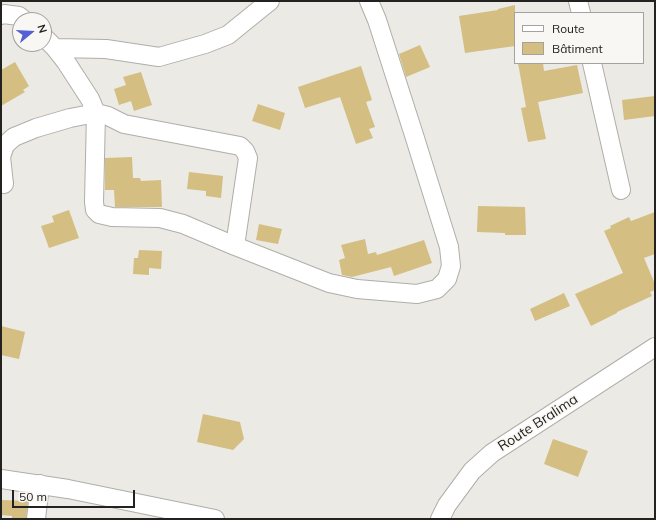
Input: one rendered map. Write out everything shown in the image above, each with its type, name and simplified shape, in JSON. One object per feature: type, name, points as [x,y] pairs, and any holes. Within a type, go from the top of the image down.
[{"type":"street","points":[[52,42],[160,57],[228,35],[270,1]]},
{"type":"street","points":[[52,46],[66,62],[96,113],[94,202],[95,210],[99,214],[112,217],[160,218],[182,224],[329,283],[357,289],[417,294],[437,289],[447,279],[451,266],[448,247],[414,135],[377,20],[369,1]]},
{"type":"street","points":[[578,1],[581,12]]},
{"type":"street","points":[[1,16],[4,14],[12,15]]},
{"type":"street","points":[[592,64],[622,190]]},
{"type":"street","points":[[4,184],[2,157],[6,145],[14,137],[36,128],[70,118],[96,113],[108,116],[124,124],[240,146],[246,151],[248,158],[235,246]]},
{"type":"street","name":"Route Bralima","points":[[440,519],[447,505],[472,471],[492,453],[655,347]]},
{"type":"street","points":[[1,479],[40,484],[215,519]]},
{"type":"street","points":[[36,519],[40,484]]},
{"type":"building","points":[[515,5],[514,46],[465,53],[459,16]]},
{"type":"building","points":[[420,45],[430,67],[406,77],[399,54]]},
{"type":"building","points":[[15,62],[29,86],[23,90],[25,92],[1,106],[1,70]]},
{"type":"building","points":[[518,64],[543,64],[544,71],[577,65],[583,93],[538,102],[546,139],[528,142],[521,108],[526,107]]},
{"type":"building","points":[[361,66],[372,100],[366,102],[375,127],[369,129],[373,138],[356,144],[340,97],[305,108],[298,87]]},
{"type":"building","points":[[141,72],[152,105],[134,111],[131,101],[119,105],[114,89],[126,85],[123,77]]},
{"type":"building","points":[[655,96],[655,116],[624,120],[622,100]]},
{"type":"building","points":[[258,104],[285,113],[280,130],[252,121]]},
{"type":"building","points":[[132,157],[133,178],[140,178],[141,181],[161,180],[162,207],[115,207],[114,190],[105,190],[105,158]]},
{"type":"building","points":[[189,172],[223,176],[221,198],[206,196],[206,191],[187,189]]},
{"type":"building","points":[[478,206],[525,207],[526,235],[505,235],[505,233],[477,232]]},
{"type":"building","points":[[69,210],[79,238],[49,248],[41,226],[54,222],[52,216]]},
{"type":"building","points":[[655,212],[655,254],[644,258],[655,284],[655,290],[650,292],[652,296],[591,326],[575,294],[623,273],[604,231],[611,228],[610,226],[629,217],[631,221]]},
{"type":"building","points":[[259,224],[282,229],[278,244],[256,240]]},
{"type":"building","points":[[365,239],[368,254],[376,252],[377,255],[424,240],[432,263],[394,276],[391,267],[352,277],[342,275],[339,260],[345,258],[341,245]]},
{"type":"building","points":[[139,250],[162,251],[161,269],[149,268],[149,275],[133,274],[134,258],[138,258]]},
{"type":"building","points":[[564,293],[570,306],[535,321],[530,309]]},
{"type":"building","points":[[1,326],[25,332],[19,359],[1,355]]},
{"type":"building","points":[[203,414],[240,422],[244,439],[233,450],[197,442]]},
{"type":"building","points":[[553,439],[588,451],[578,477],[544,464]]},
{"type":"building","points":[[1,500],[28,501],[26,519],[12,519],[12,516],[1,515]]}]
